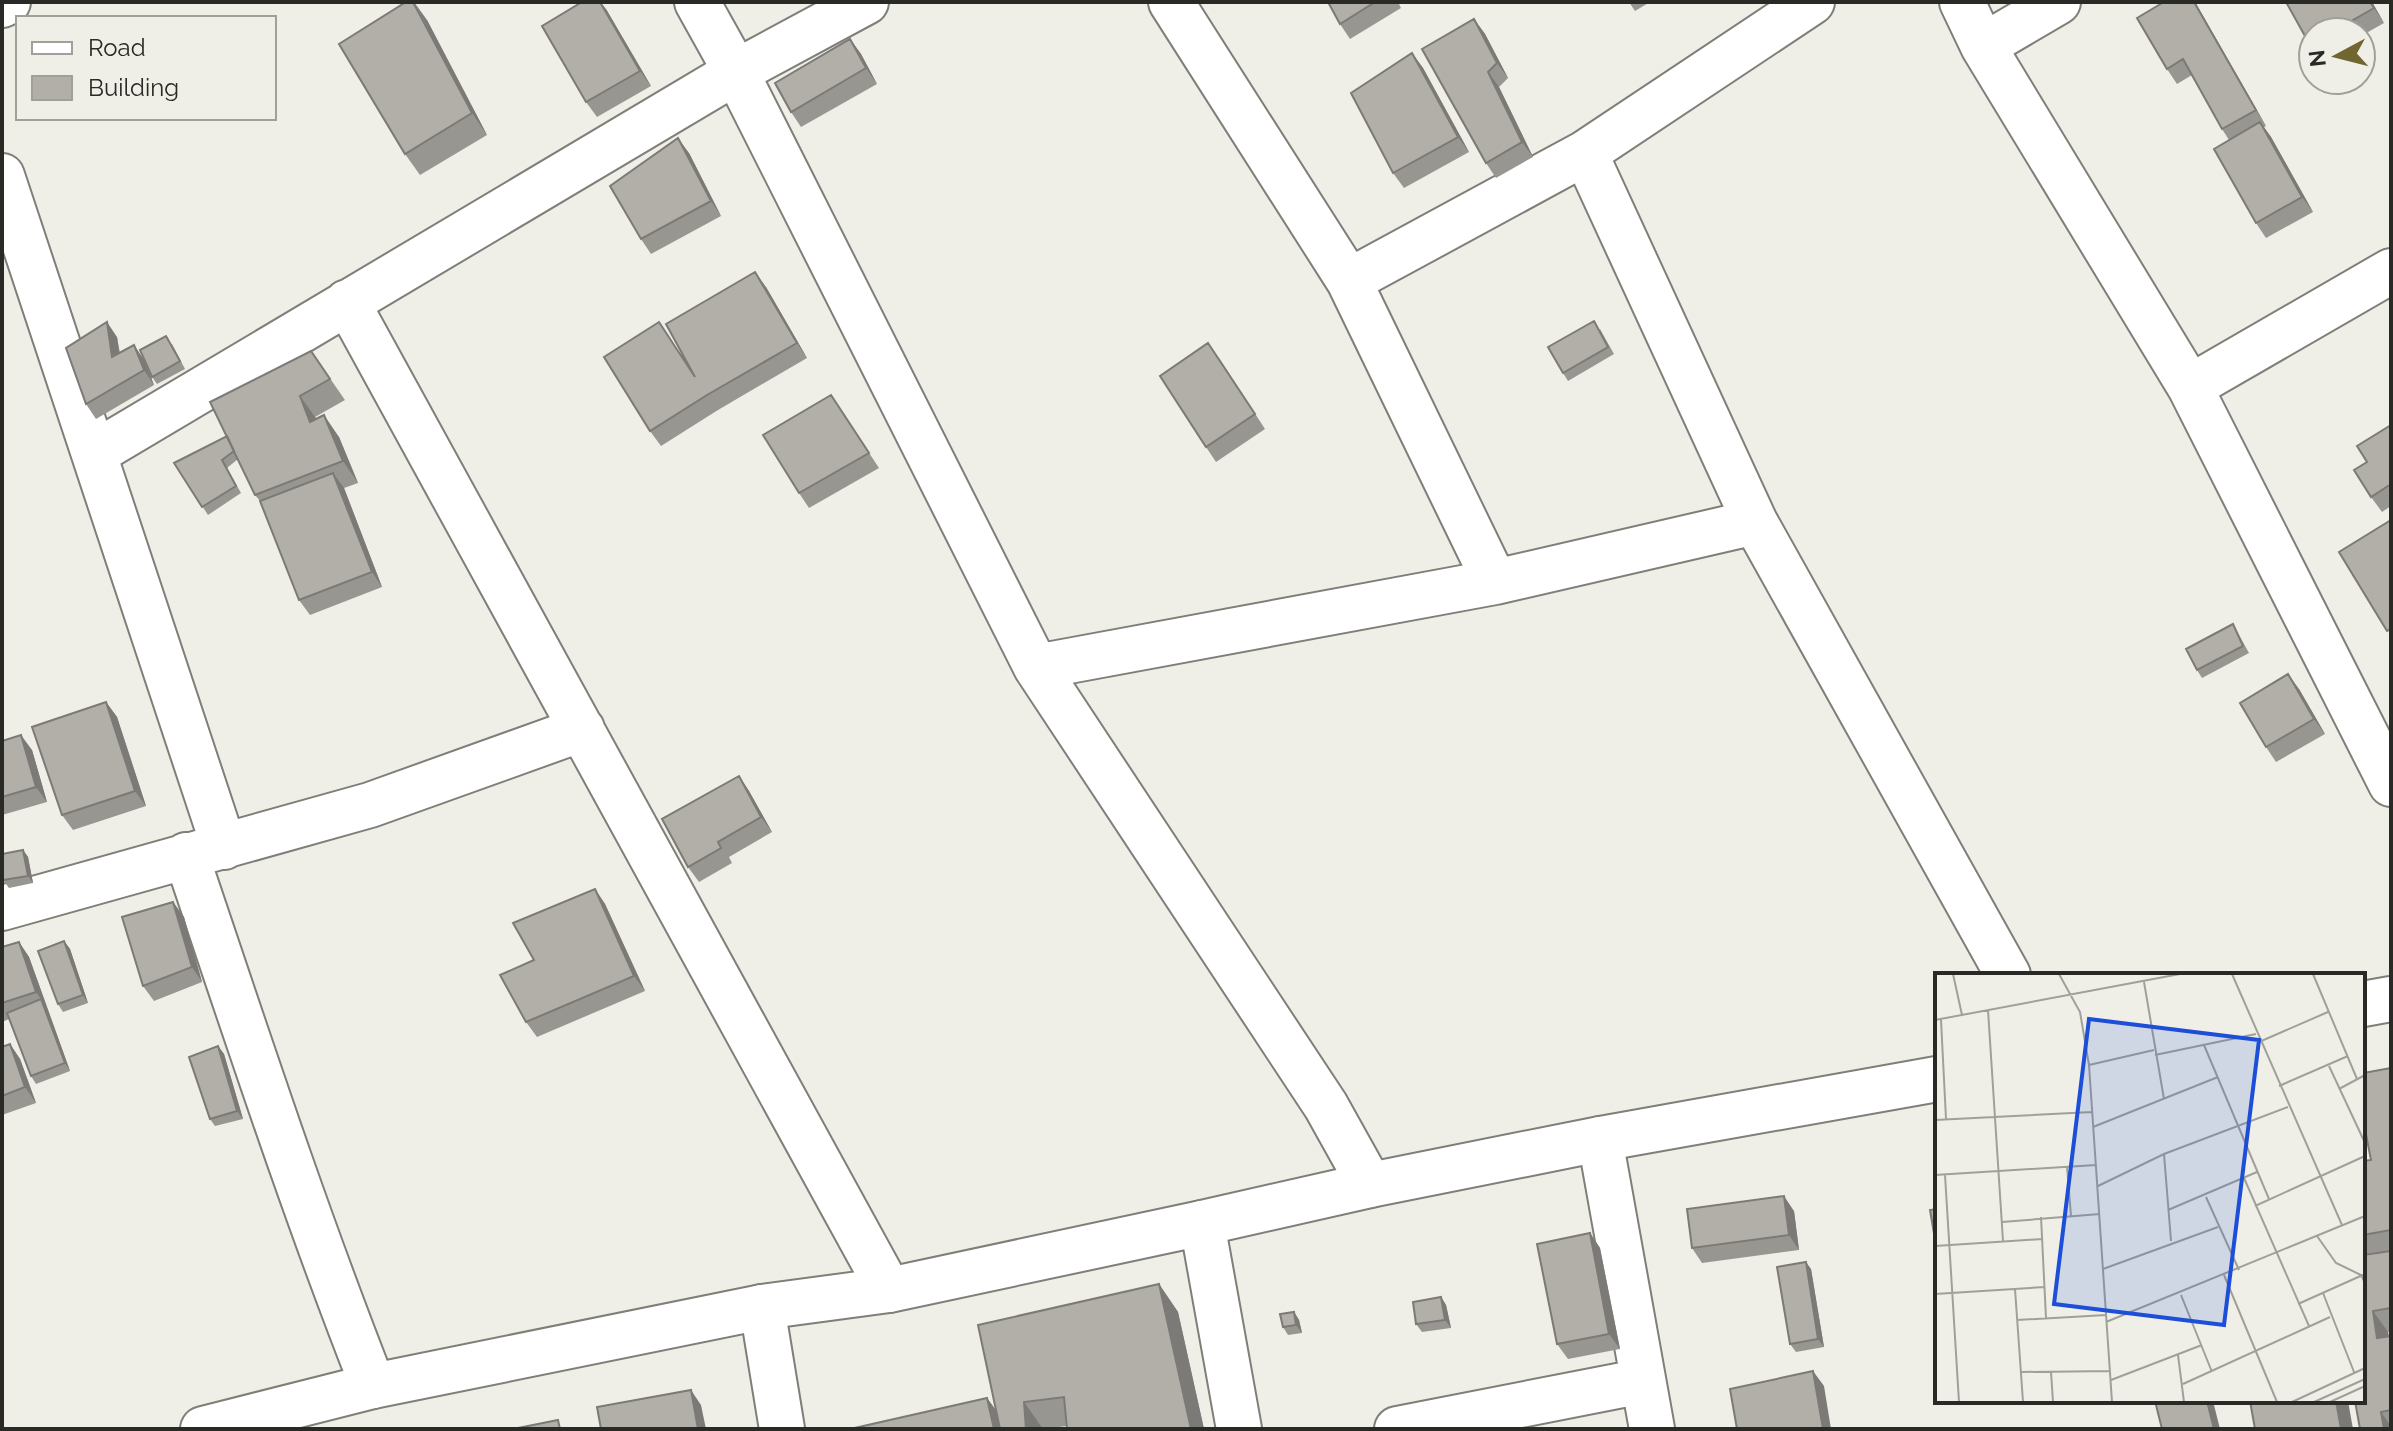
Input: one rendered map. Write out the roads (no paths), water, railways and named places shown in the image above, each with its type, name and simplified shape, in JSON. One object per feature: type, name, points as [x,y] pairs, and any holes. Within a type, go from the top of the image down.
[{"type":"street","points":[[2,5],[8,2]]},
{"type":"street","points":[[697,2],[736,72],[1036,667],[1326,1106],[1370,1185]]},
{"type":"street","points":[[95,453],[736,72],[866,2]]},
{"type":"street","points":[[1171,2],[1349,281],[1495,582]]},
{"type":"street","points":[[1349,281],[1585,153],[1812,2]]},
{"type":"street","points":[[1962,2],[1983,46],[2190,387],[2391,784]]},
{"type":"street","points":[[1983,46],[2058,2]]},
{"type":"street","points":[[1585,153],[1755,522],[2007,973]]},
{"type":"street","points":[[2,176],[95,453],[287,1156],[373,1386]]},
{"type":"street","points":[[2190,387],[2391,271]]},
{"type":"street","points":[[347,302],[889,1290]]},
{"type":"street","points":[[1036,667],[1495,582],[1755,522]]},
{"type":"street","points":[[2,908],[370,805],[582,729]]},
{"type":"street","points":[[2365,1004],[2391,999]]},
{"type":"street","points":[[203,1429],[373,1386],[762,1307],[889,1290],[1370,1185],[1600,1139],[1935,1079]]},
{"type":"street","points":[[1600,1139],[1652,1429]]},
{"type":"street","points":[[1202,1223],[1239,1429]]},
{"type":"street","points":[[762,1307],[782,1429]]},
{"type":"street","points":[[1397,1429],[1643,1381]]}]
